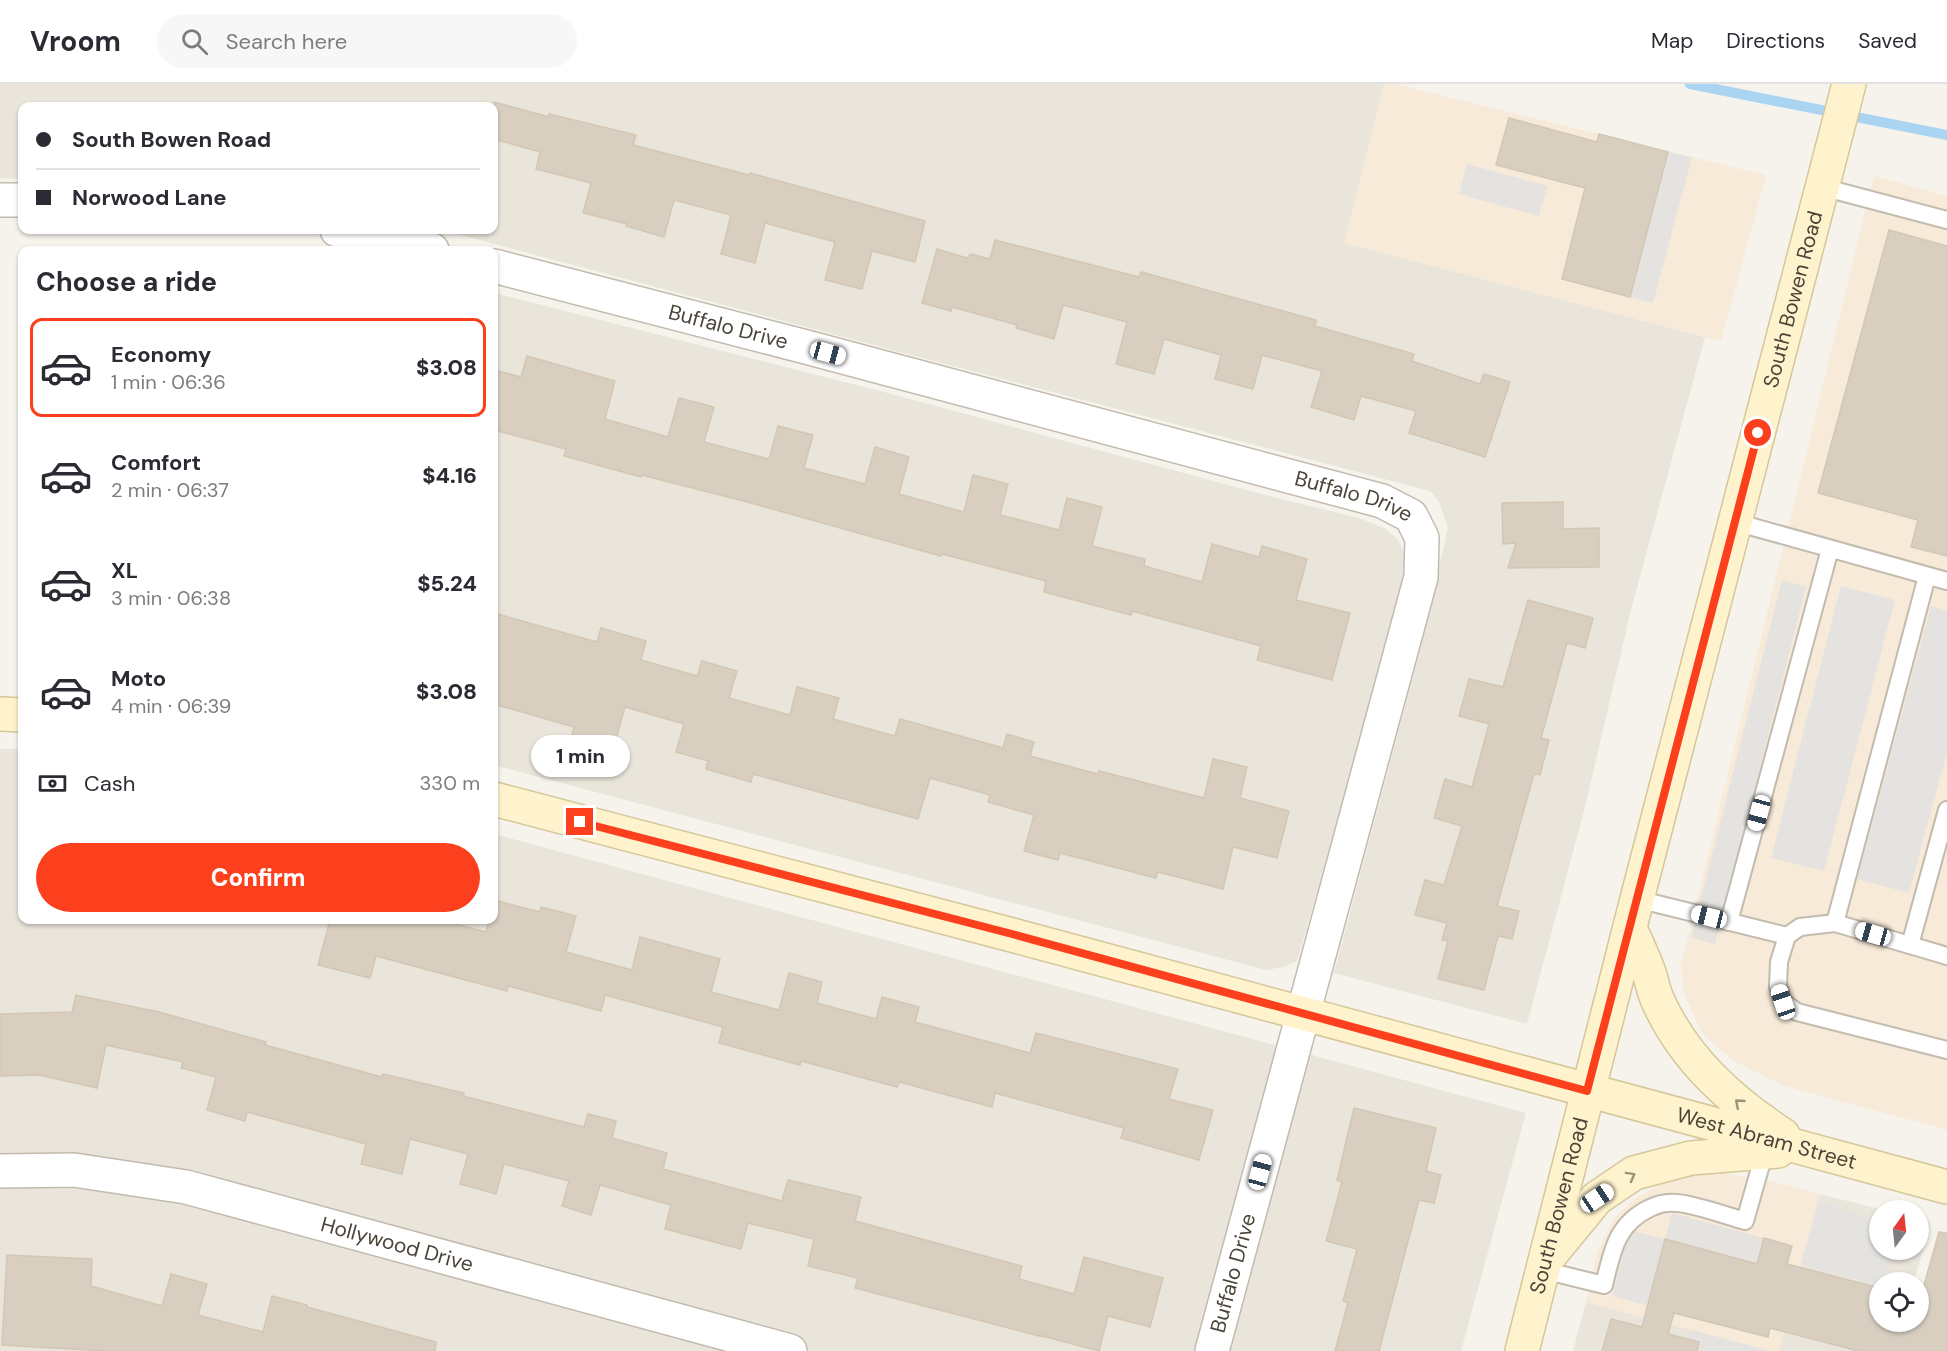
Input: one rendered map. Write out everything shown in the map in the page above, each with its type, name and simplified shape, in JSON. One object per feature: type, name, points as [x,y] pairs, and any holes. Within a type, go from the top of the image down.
[{"type":"main road","name":"South Bowen Road","points":[[1522,1351],[1587,1091],[1849,84]]},
{"type":"main road","points":[[0,714],[18,715]]},
{"type":"main road","name":"West Abram Street","points":[[498,800],[1012,934],[1587,1091],[1766,1146],[1804,1149],[1947,1186]]},
{"type":"main road","points":[[1633,913],[1657,1000],[1688,1053],[1717,1084],[1751,1114],[1804,1149]]},
{"type":"main road","points":[[1544,1265],[1597,1198],[1634,1173],[1691,1158],[1766,1146]]},
{"type":"street","points":[[0,200],[18,200]]},
{"type":"street","points":[[367,234],[417,246]]},
{"type":"street","name":"Buffalo Drive","points":[[498,267],[1382,501],[1411,516],[1422,538],[1421,577],[1212,1351]]},
{"type":"street","name":"Hollywood Drive","points":[[0,1171],[74,1170],[186,1187],[790,1351]]},
{"type":"lane","points":[[1822,187],[1947,220]]},
{"type":"lane","points":[[1735,522],[1947,581]]},
{"type":"lane","points":[[1730,922],[1830,549]]},
{"type":"lane","points":[[1835,923],[1927,576]]},
{"type":"lane","points":[[1910,945],[1947,810]]},
{"type":"lane","points":[[1633,913],[1730,922],[1787,936]]},
{"type":"lane","points":[[1947,956],[1835,923],[1800,927],[1787,936],[1779,962],[1778,986],[1783,1002],[1797,1012],[1947,1050]]},
{"type":"lane","points":[[1544,1265],[1604,1285],[1614,1246],[1623,1227],[1639,1213],[1657,1205],[1678,1203],[1745,1221],[1766,1146]]},
{"type":"shaded area","points":[[0,84],[1384,84],[1345,243],[1705,337],[1631,610],[1585,807],[1527,1024],[1334,973],[1418,658],[1448,528],[1439,502],[1430,491],[457,234],[498,234],[498,102],[18,102],[18,179],[0,178]]},
{"type":"shaded area","points":[[1384,84],[1395,84],[1766,175],[1721,341],[1344,243]]},
{"type":"shaded area","points":[[1668,152],[1692,157],[1653,303],[1630,297]]},
{"type":"shaded area","points":[[1467,164],[1548,186],[1539,216],[1459,194]]},
{"type":"shaded area","points":[[1874,176],[1947,196],[1947,1130],[1784,1086],[1732,1060],[1701,1032],[1684,993],[1681,966]]},
{"type":"shaded area","points":[[498,294],[884,392],[1269,496],[1359,518],[1386,529],[1398,540],[1409,563],[1362,737],[1297,961],[1284,967],[1266,970],[498,766]]},
{"type":"shaded area","points":[[1782,580],[1806,587],[1715,944],[1691,938]]},
{"type":"shaded area","points":[[1841,586],[1895,600],[1824,871],[1771,858]]},
{"type":"shaded area","points":[[1931,606],[1947,611],[1947,752],[1909,893],[1857,879]]},
{"type":"shaded area","points":[[0,749],[18,749],[18,924],[498,924],[498,835],[1526,1113],[1461,1351],[0,1351]]},
{"type":"shaded area","points":[[1722,1173],[1765,1180],[1820,1194],[1779,1351],[1771,1351],[1586,1302],[1597,1253],[1613,1219],[1635,1199],[1670,1178]]},
{"type":"shaded area","points":[[1820,1194],[1869,1206],[1869,1260],[1920,1260],[1917,1272],[1869,1272],[1869,1332],[1901,1332],[1896,1351],[1779,1351]]},
{"type":"shaded area","points":[[1818,1202],[1869,1216],[1869,1260],[1890,1260],[1886,1272],[1869,1272],[1869,1283],[1801,1264]]},
{"type":"shaded area","points":[[1672,1213],[1764,1238],[1757,1264],[1665,1240],[1648,1306],[1612,1296],[1629,1230],[1665,1239]]},
{"type":"shaded area","points":[[1586,1302],[1771,1351],[1573,1351]]},
{"type":"shaded area","points":[[1691,1330],[1771,1351],[1686,1351]]},
{"type":"building","points":[[498,103],[549,117],[549,114],[636,135],[633,145],[749,175],[750,173],[925,221],[915,262],[872,251],[862,289],[825,280],[835,242],[765,223],[755,263],[721,254],[731,215],[674,200],[664,237],[626,226],[627,224],[583,213],[591,183],[536,169],[540,152],[498,140]]},
{"type":"building","points":[[1509,118],[1597,142],[1599,134],[1668,152],[1630,297],[1562,279],[1585,188],[1496,165]]},
{"type":"building","points":[[1889,230],[1947,246],[1947,556],[1911,547],[1918,520],[1818,493]]},
{"type":"building","points":[[995,240],[1139,277],[1141,272],[1316,320],[1315,326],[1414,354],[1412,361],[1480,384],[1484,374],[1510,382],[1485,457],[1409,433],[1416,411],[1361,396],[1354,420],[1311,407],[1322,371],[1262,355],[1253,389],[1215,379],[1221,355],[1164,339],[1154,374],[1116,364],[1127,322],[1063,305],[1054,339],[1016,328],[1017,325],[952,307],[951,311],[922,303],[937,249],[967,258],[971,254],[990,259]]},
{"type":"building","points":[[527,356],[615,381],[605,419],[668,437],[679,398],[714,407],[704,442],[769,459],[778,426],[813,435],[804,468],[865,484],[875,447],[909,457],[899,494],[964,512],[973,475],[1008,484],[1000,515],[1059,530],[1067,498],[1102,507],[1092,546],[1145,559],[1144,566],[1202,582],[1212,544],[1259,557],[1262,546],[1307,559],[1296,600],[1350,613],[1332,680],[1257,660],[1261,646],[1132,611],[1131,615],[1044,592],[1046,581],[942,554],[941,556],[740,500],[564,456],[566,449],[498,431],[498,371],[521,377]]},
{"type":"building","points":[[1563,502],[1563,529],[1599,528],[1599,567],[1508,568],[1516,543],[1503,544],[1502,503]]},
{"type":"building","points":[[1528,600],[1593,618],[1585,648],[1567,643],[1541,738],[1549,740],[1540,775],[1534,774],[1497,906],[1519,911],[1512,939],[1498,936],[1484,990],[1438,979],[1448,941],[1442,940],[1447,923],[1415,915],[1425,880],[1444,885],[1462,826],[1434,818],[1445,779],[1472,787],[1489,724],[1459,716],[1469,679],[1503,687]]},
{"type":"building","points":[[498,614],[597,642],[601,628],[646,641],[641,660],[697,676],[702,661],[737,671],[729,698],[790,715],[797,687],[839,698],[833,719],[895,736],[900,719],[1003,748],[1007,734],[1034,742],[1030,756],[1204,798],[1213,759],[1247,767],[1240,798],[1289,811],[1277,858],[1233,847],[1223,889],[1158,872],[1156,878],[1060,853],[1058,860],[1024,851],[1034,815],[988,802],[990,795],[930,778],[918,819],[753,774],[751,782],[706,769],[708,761],[676,752],[684,724],[625,707],[614,746],[572,735],[574,727],[498,705]]},
{"type":"building","points":[[498,901],[540,912],[541,907],[576,916],[566,952],[632,970],[640,937],[720,959],[711,992],[779,1010],[789,973],[822,982],[817,1003],[876,1019],[882,997],[919,1007],[915,1022],[1030,1053],[1036,1033],[1178,1069],[1169,1099],[1213,1110],[1199,1160],[1121,1138],[1124,1128],[995,1093],[992,1107],[899,1082],[897,1087],[801,1061],[800,1065],[719,1043],[723,1027],[605,995],[601,1011],[508,986],[507,991],[376,956],[370,978],[318,965],[329,924],[455,924],[486,932],[488,924],[498,924]]},
{"type":"building","points":[[76,995],[159,1012],[266,1042],[265,1045],[382,1077],[383,1074],[464,1093],[463,1096],[584,1127],[588,1114],[616,1121],[612,1138],[667,1153],[663,1169],[782,1201],[788,1180],[861,1197],[855,1221],[1022,1266],[1019,1279],[1074,1294],[1084,1257],[1163,1278],[1150,1327],[1108,1316],[1099,1351],[1039,1336],[855,1288],[858,1278],[808,1266],[814,1239],[748,1223],[741,1249],[665,1229],[671,1205],[600,1185],[591,1215],[562,1206],[569,1181],[504,1164],[496,1194],[460,1184],[468,1154],[410,1139],[402,1174],[361,1164],[366,1144],[247,1112],[245,1121],[207,1110],[216,1077],[181,1068],[183,1062],[106,1045],[97,1088],[39,1075],[0,1076],[0,1014],[72,1012]]},
{"type":"building","points":[[1354,1108],[1436,1128],[1426,1171],[1441,1175],[1434,1203],[1419,1200],[1379,1351],[1335,1351],[1348,1303],[1343,1301],[1357,1249],[1326,1241],[1342,1182],[1337,1180]]},
{"type":"building","points":[[1939,1232],[1947,1233],[1947,1351],[1858,1351],[1770,1328],[1768,1337],[1674,1313],[1668,1334],[1699,1342],[1697,1351],[1602,1351],[1611,1319],[1642,1327],[1665,1239],[1757,1264],[1764,1238],[1792,1246],[1787,1264],[1869,1285],[1869,1332],[1929,1332],[1928,1272]]},
{"type":"building","points":[[7,1255],[92,1259],[91,1286],[162,1306],[171,1274],[207,1284],[198,1315],[263,1332],[272,1296],[436,1342],[435,1351],[105,1351],[2,1345]]},
{"type":"waterway","points":[[1690,84],[1947,135]]},
{"type":"route","points":[[580,822],[1012,934],[1587,1091],[1758,433]]}]
